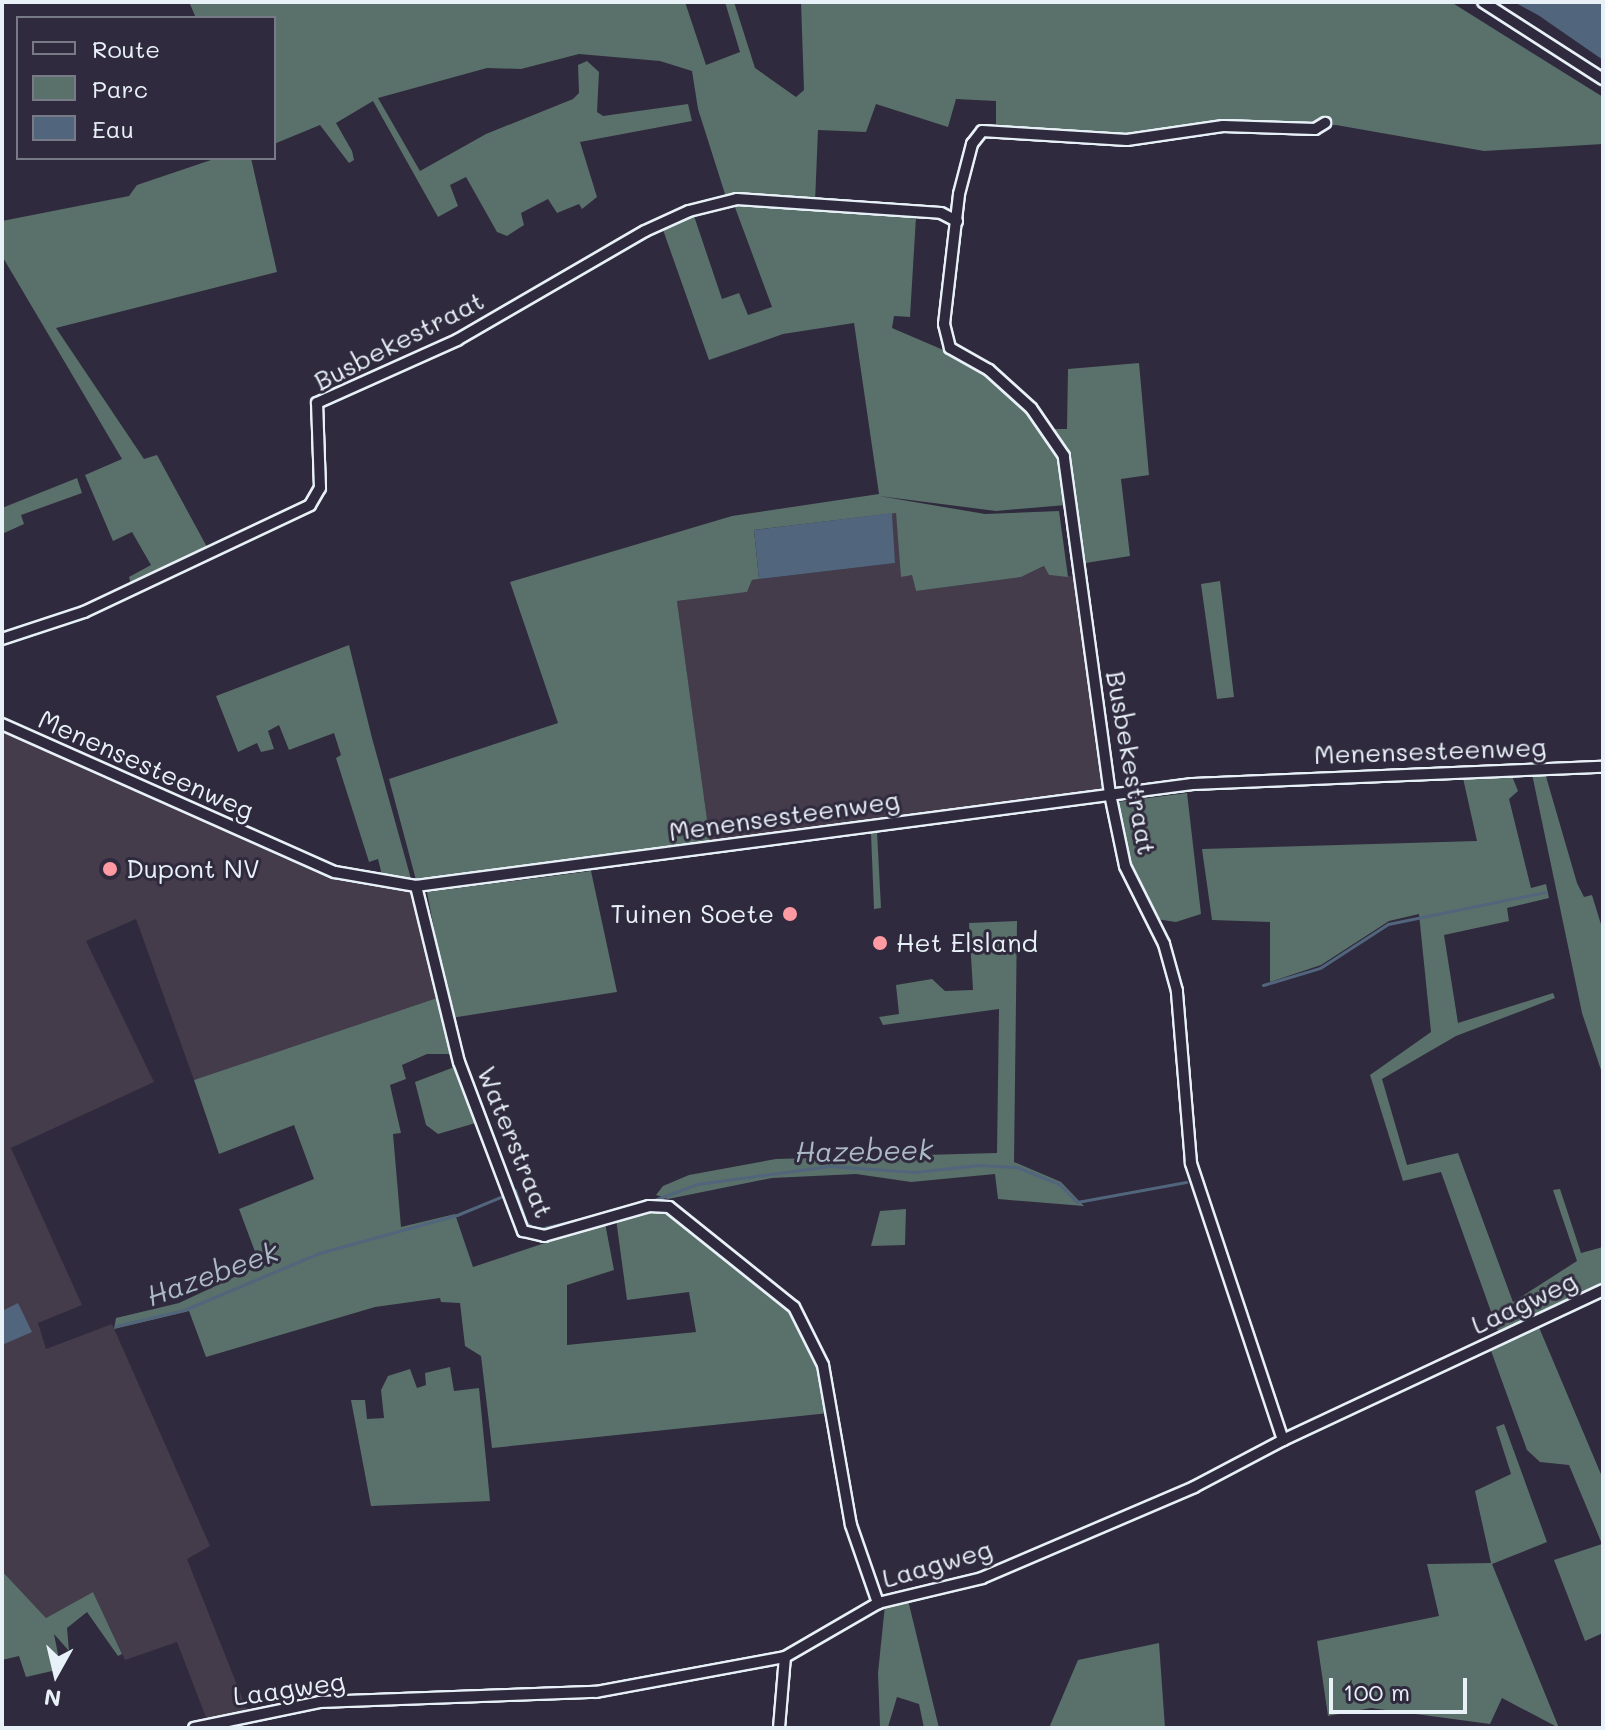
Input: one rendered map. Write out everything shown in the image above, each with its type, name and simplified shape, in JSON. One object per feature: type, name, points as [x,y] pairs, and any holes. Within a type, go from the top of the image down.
[{"type":"street","points":[[1483,2],[1603,79]]},
{"type":"street","name":"Busbekestraat","points":[[1283,1440],[1191,1163],[1177,991],[1164,944],[1125,866],[1110,794],[1064,456],[1031,408],[989,370],[950,348],[944,324],[957,221],[972,144],[990,129],[1127,140],[1223,126],[1315,129],[1325,123]]},
{"type":"street","name":"Busbekestraat","points":[[2,639],[84,612],[310,505],[320,488],[317,403],[457,340],[678,216],[737,199],[941,213],[957,221]]},
{"type":"street","name":"Menensesteenweg","points":[[2,724],[335,872],[416,886],[1110,794],[1267,779],[1603,767]]},
{"type":"street","name":"Waterstraat","points":[[416,886],[459,1062],[523,1231],[544,1236],[649,1206],[669,1207],[794,1307],[823,1365],[851,1525],[878,1603]]},
{"type":"street","name":"Laagweg","points":[[194,1728],[319,1702],[596,1692],[785,1657],[878,1603],[982,1578],[1194,1487],[1283,1440],[1603,1290]]},
{"type":"street","points":[[779,1728],[785,1657]]},
{"type":"shaded area","points":[[896,512],[902,577],[912,574],[916,591],[1021,577],[1045,566],[1049,575],[1074,576],[1105,789],[710,841],[677,601],[747,592],[752,580],[894,563],[892,513]]},
{"type":"shaded area","points":[[2,731],[337,879],[413,893],[437,998],[194,1080],[136,919],[86,941],[154,1082],[11,1148],[82,1305],[38,1323],[46,1349],[112,1324],[210,1546],[187,1559],[247,1710],[207,1720],[177,1642],[125,1660],[93,1592],[46,1618],[2,1571]]},
{"type":"green space","points":[[189,2],[685,2],[706,65],[740,52],[725,2],[734,2],[755,68],[796,97],[804,90],[801,2],[1451,2],[1603,97],[1603,144],[1484,151],[1336,125],[1130,137],[996,125],[996,101],[956,99],[948,127],[876,104],[866,132],[818,130],[815,203],[725,194],[698,109],[692,71],[660,61],[579,54],[521,69],[487,68],[378,98],[420,171],[486,134],[573,99],[579,93],[578,65],[587,61],[599,72],[597,112],[603,116],[688,104],[692,121],[580,142],[597,197],[582,209],[579,204],[557,213],[548,199],[521,213],[524,225],[507,236],[497,232],[466,177],[450,185],[458,206],[438,217],[373,101],[336,123],[352,151],[354,160],[349,163],[320,125],[276,143],[276,16],[195,16]]},
{"type":"green space","points":[[211,160],[251,160],[277,272],[56,328],[144,459],[157,455],[207,547],[131,584],[129,577],[151,565],[132,532],[113,541],[85,475],[122,459],[2,256],[2,221],[129,196],[137,185]]},
{"type":"green space","points":[[733,202],[916,217],[910,317],[894,316],[892,328],[969,361],[1043,425],[1060,451],[1066,505],[996,511],[879,496],[985,514],[1059,511],[1068,577],[1049,575],[1044,566],[1021,577],[916,591],[912,575],[901,577],[896,513],[754,530],[759,579],[752,580],[747,592],[677,601],[710,841],[416,880],[389,779],[558,723],[510,582],[732,516],[879,494],[854,323],[783,334],[709,360],[662,227],[693,213],[722,299],[739,293],[748,315],[772,307]]},
{"type":"green space","points":[[1139,363],[1149,475],[1121,479],[1130,556],[1079,564],[1067,454],[1054,429],[1067,429],[1068,369]]},
{"type":"green space","points":[[77,478],[82,493],[21,515],[24,524],[2,534],[2,508]]},
{"type":"green space","points":[[1220,581],[1234,697],[1217,699],[1201,584]]},
{"type":"green space","points":[[349,645],[411,879],[383,879],[378,859],[369,862],[336,758],[341,755],[334,733],[289,750],[279,725],[268,731],[274,749],[261,752],[257,743],[238,752],[216,696]]},
{"type":"green space","points":[[1545,773],[1577,883],[1584,897],[1592,895],[1603,931],[1603,1076],[1582,1013],[1532,774]]},
{"type":"green space","points":[[1512,776],[1518,791],[1509,799],[1531,888],[1546,884],[1549,898],[1507,908],[1509,921],[1444,935],[1458,1023],[1553,993],[1555,998],[1456,1036],[1382,1079],[1407,1165],[1458,1153],[1513,1302],[1577,1261],[1553,1190],[1560,1189],[1581,1253],[1603,1247],[1603,1285],[1499,1334],[1441,1172],[1403,1181],[1370,1075],[1431,1032],[1419,914],[1389,921],[1321,965],[1270,982],[1270,922],[1212,920],[1202,849],[1477,841],[1463,778]]},
{"type":"green space","points":[[1187,793],[1201,914],[1176,922],[1156,919],[1128,861],[1118,802]]},
{"type":"green space","points":[[877,832],[881,908],[874,909],[871,833]]},
{"type":"green space","points":[[591,871],[617,992],[451,1018],[427,892]]},
{"type":"green space","points":[[1017,921],[1014,1162],[1061,1182],[1084,1206],[998,1199],[995,1174],[911,1182],[856,1174],[772,1178],[668,1199],[656,1195],[663,1186],[689,1175],[776,1159],[997,1153],[999,1009],[883,1025],[879,1017],[899,1014],[896,985],[932,979],[945,991],[973,990],[969,923]]},
{"type":"green space","points":[[437,998],[454,1054],[427,1054],[402,1065],[406,1079],[390,1085],[401,1133],[393,1134],[401,1227],[455,1214],[473,1267],[605,1223],[614,1270],[567,1285],[567,1345],[696,1332],[689,1292],[627,1300],[616,1219],[666,1208],[786,1302],[819,1364],[829,1413],[492,1448],[481,1356],[465,1346],[460,1303],[441,1302],[440,1298],[375,1307],[206,1357],[189,1311],[114,1329],[116,1318],[179,1303],[260,1265],[239,1209],[314,1179],[294,1125],[219,1154],[194,1080]]},
{"type":"green space","points":[[457,1066],[479,1122],[438,1134],[426,1125],[415,1082]]},
{"type":"green space","points":[[906,1209],[905,1245],[871,1246],[880,1211]]},
{"type":"green space","points":[[1538,1325],[1603,1479],[1603,1633],[1585,1641],[1554,1560],[1602,1544],[1569,1465],[1540,1462],[1527,1450],[1490,1348]]},
{"type":"green space","points":[[450,1367],[454,1391],[479,1388],[490,1501],[371,1506],[351,1400],[365,1400],[367,1419],[384,1418],[381,1390],[388,1376],[410,1369],[417,1388],[426,1385],[425,1373]]},
{"type":"green space","points":[[1504,1424],[1547,1542],[1492,1564],[1559,1728],[1502,1698],[1490,1724],[1371,1708],[1328,1716],[1317,1641],[1439,1616],[1427,1564],[1491,1563],[1475,1491],[1511,1474],[1496,1427]]},
{"type":"green space","points":[[2,1571],[46,1618],[93,1592],[122,1654],[118,1656],[87,1612],[67,1628],[69,1651],[54,1634],[61,1669],[26,1677],[19,1656],[2,1660]]},
{"type":"green space","points":[[908,1600],[939,1728],[924,1728],[919,1704],[897,1697],[888,1727],[880,1728],[878,1673],[885,1605]]},
{"type":"green space","points":[[1159,1643],[1165,1728],[1049,1728],[1078,1660]]},
{"type":"water","points":[[1514,2],[1603,2],[1603,60],[1538,15]]},
{"type":"water","points":[[892,513],[895,563],[759,579],[754,530]]},
{"type":"water","points":[[18,1303],[32,1332],[2,1345],[2,1311]]},
{"type":"waterway","name":"Hazebeek","points":[[1263,985],[1320,968],[1388,924],[1545,892]]},
{"type":"waterway","name":"Hazebeek","points":[[649,1202],[697,1184],[830,1166],[915,1172],[979,1165],[1017,1167],[1059,1184],[1077,1202],[1186,1182]]},
{"type":"waterway","name":"Hazebeek","points":[[515,1190],[526,1222],[535,1230],[611,1212]]},
{"type":"waterway","name":"Hazebeek","points":[[116,1326],[184,1310],[319,1253],[457,1215],[505,1195]]},
{"type":"place","name":"Dupont NV","points":[[110,869]]},
{"type":"place","name":"Tuinen Soete","points":[[790,914]]},
{"type":"place","name":"Het Elsland","points":[[880,943]]}]
